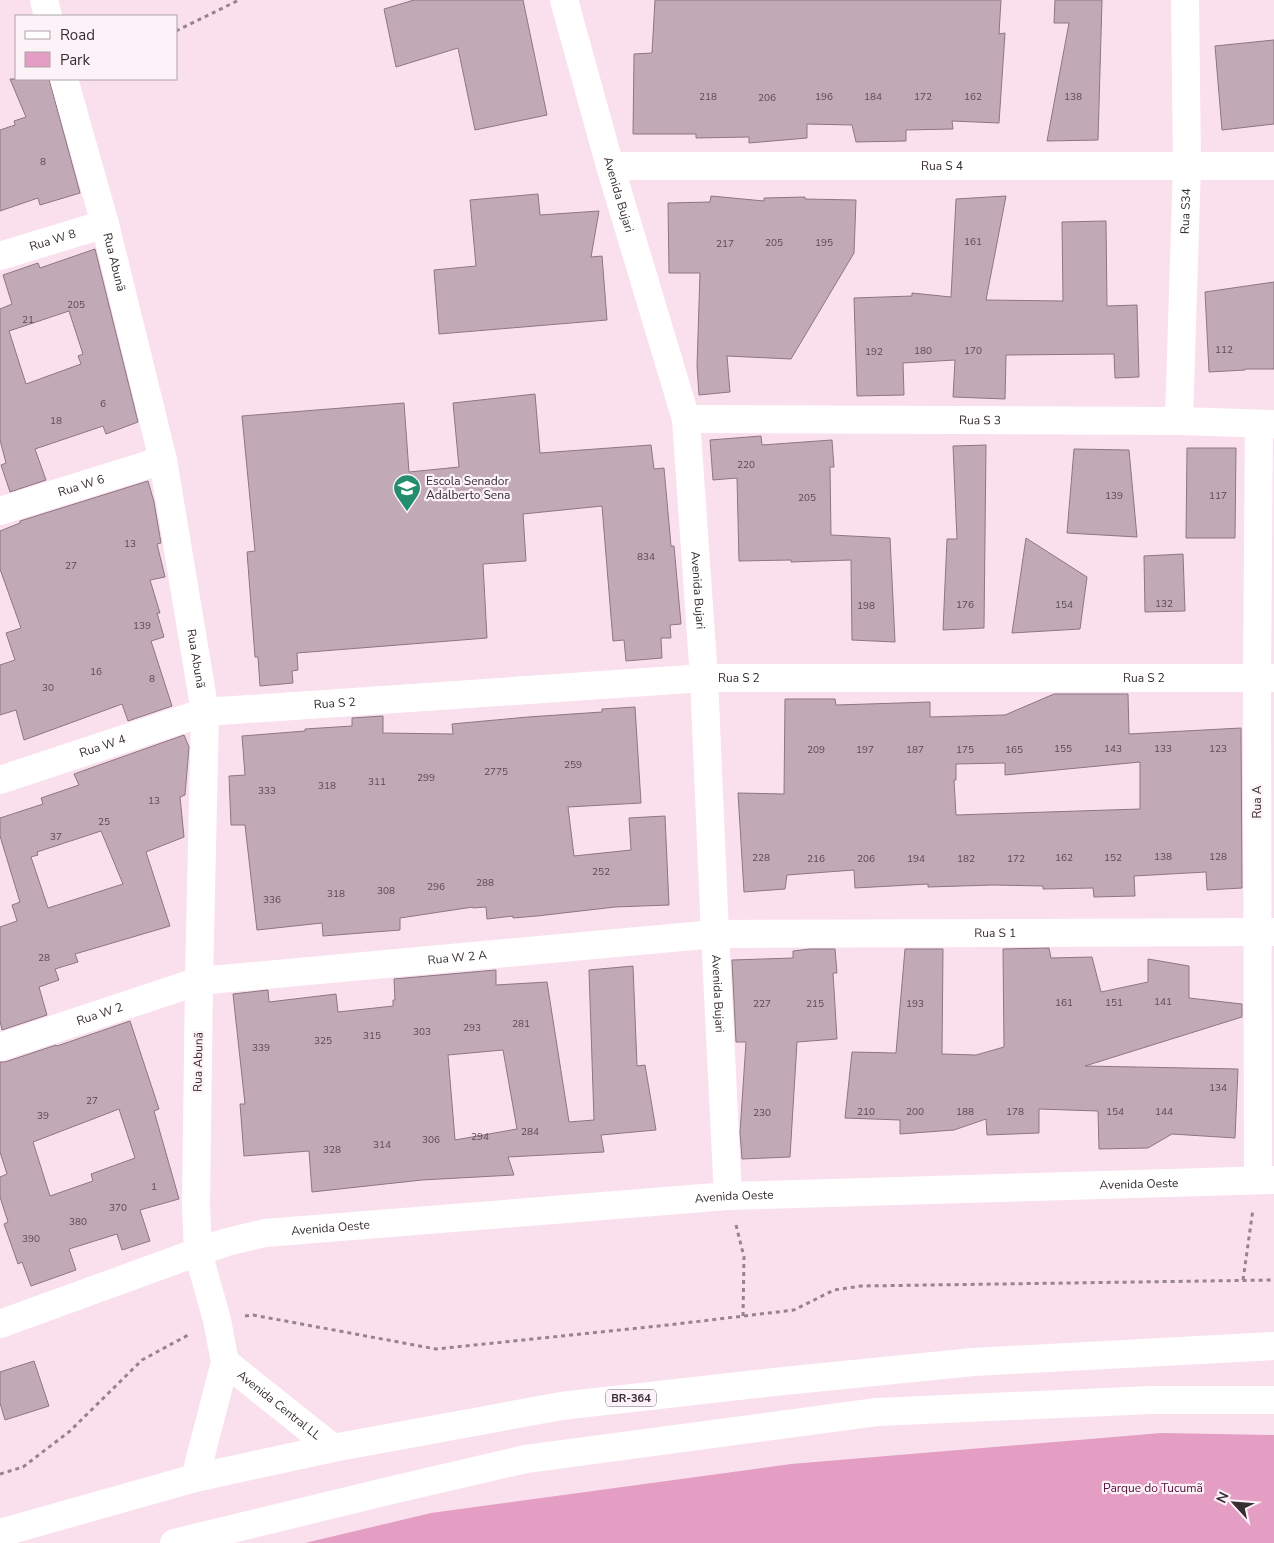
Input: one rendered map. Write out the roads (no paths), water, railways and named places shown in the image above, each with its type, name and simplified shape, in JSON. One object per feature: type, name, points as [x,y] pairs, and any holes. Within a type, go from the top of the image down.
[{"type":"street","points":[[44,0],[48,15]]},
{"type":"street","name":"Avenida Bujari","points":[[564,0],[610,166],[686,419],[704,678],[728,1196]]},
{"type":"street","name":"Rua S34","points":[[1179,421],[1188,165],[1185,0]]},
{"type":"street","name":"Rua Abunã","points":[[64,80],[105,224],[163,460],[205,712],[196,1205],[198,1252]]},
{"type":"street","name":"Rua S 4","points":[[610,166],[1274,166]]},
{"type":"street","name":"Rua W 8","points":[[0,256],[105,224]]},
{"type":"street","name":"Rua S 3","points":[[686,419],[1179,421],[1267,424]]},
{"type":"street","name":"Rua A","points":[[1266,1180],[1265,678],[1267,424]]},
{"type":"street","name":"Rua W 6","points":[[0,511],[163,460]]},
{"type":"street","name":"Rua S 2","points":[[205,712],[704,678],[1265,678]]},
{"type":"street","name":"Rua W 4","points":[[0,780],[205,712]]},
{"type":"street","name":"Rua S 1","points":[[715,934],[1265,932]]},
{"type":"street","name":"Rua W 2 A","points":[[199,982],[715,934]]},
{"type":"street","name":"Rua W 2","points":[[0,1047],[199,982]]},
{"type":"street","name":"Avenida Oeste","points":[[0,1324],[227,1242],[265,1233],[728,1196],[1266,1180]]},
{"type":"street","points":[[195,1478],[225,1362],[217,1320],[198,1252]]},
{"type":"street","name":"BR-364","points":[[0,1533],[195,1478],[334,1448],[560,1406],[973,1362],[1274,1346]]},
{"type":"street","name":"Avenida Central LL","points":[[225,1362],[334,1448]]},
{"type":"street","points":[[174,1543],[388,1490],[526,1459],[877,1412],[1151,1400],[1274,1400]]},
{"type":"place","name":"Escola Senador Adalberto Sena","points":[[407,512]]},
{"type":"park label","name":"Parque do Tucumã","points":[[1153,1488]]}]
